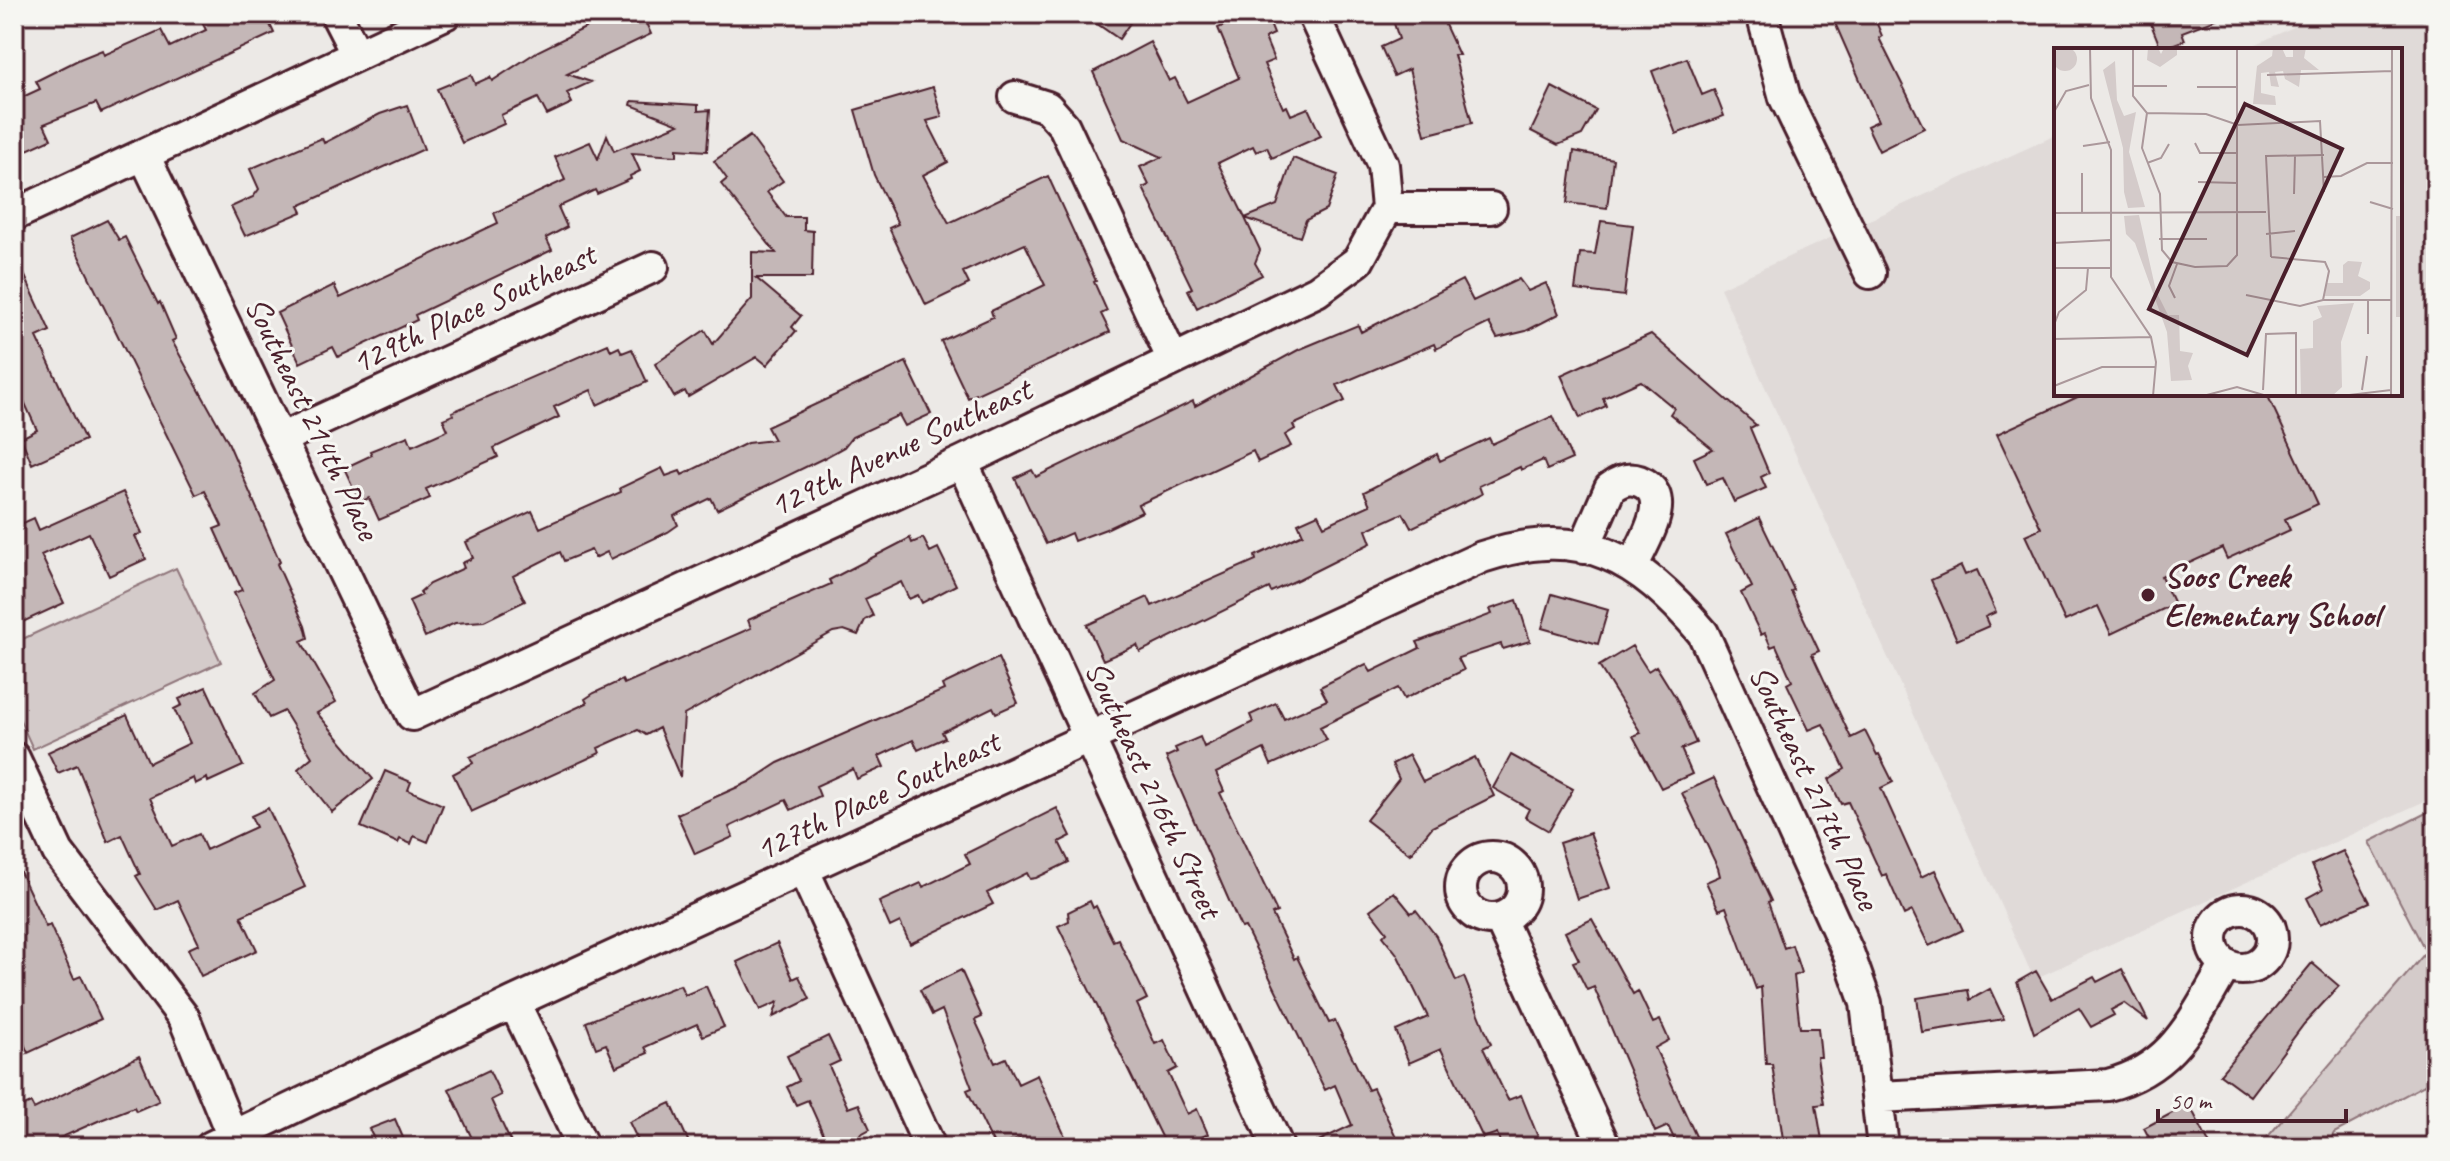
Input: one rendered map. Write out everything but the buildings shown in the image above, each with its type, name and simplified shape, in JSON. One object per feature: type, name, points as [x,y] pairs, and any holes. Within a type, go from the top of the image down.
[{"type":"street","points":[[336,14],[357,55]]},
{"type":"street","points":[[14,215],[445,14]]},
{"type":"street","points":[[1313,14],[1383,165],[1387,208],[1491,208]]},
{"type":"street","points":[[1762,14],[1785,98],[1870,273]]},
{"type":"street","points":[[1015,97],[1047,107],[1064,126],[1173,360]]},
{"type":"street","name":"Southeast 214th Place","points":[[144,155],[412,715]]},
{"type":"street","name":"129th Avenue Southeast","points":[[412,715],[962,462],[1317,291],[1358,261],[1387,208]]},
{"type":"street","name":"129th Place Southeast","points":[[282,438],[653,267]]},
{"type":"street","name":"Southeast 216th Street","points":[[962,462],[1278,1147]]},
{"type":"street","name":"127th Place Southeast","points":[[227,1144],[514,1002],[1482,557],[1520,544],[1608,555]]},
{"type":"street","name":"Southeast 217th Place","points":[[1608,555],[1670,595],[1703,633],[1828,901],[1866,1003],[1883,1147]]},
{"type":"street","points":[[14,758],[58,852],[184,1018],[227,1144]]},
{"type":"street","points":[[804,871],[930,1147]]},
{"type":"street","points":[[1500,919],[1605,1147]]},
{"type":"street","points":[[1879,1097],[2108,1085],[2132,1079],[2168,1056],[2226,965]]},
{"type":"street","points":[[514,1002],[583,1147]]},
{"type":"shaded area","name":"Soos Creek Elementary School","points":[[2322,14],[2419,14],[2436,51],[2436,796],[2034,979],[1720,288],[2054,136],[2054,396],[2402,396],[2402,48],[2247,48]]},
{"type":"shaded area","points":[[176,568],[221,662],[33,749],[14,707],[14,643]]},
{"type":"shaded area","points":[[2436,808],[2436,1079],[2334,1133],[2326,1147],[2259,1147],[2426,952],[2369,842]]},
{"type":"place","name":"Soos Creek Elementary School","points":[[2148,595]]}]
